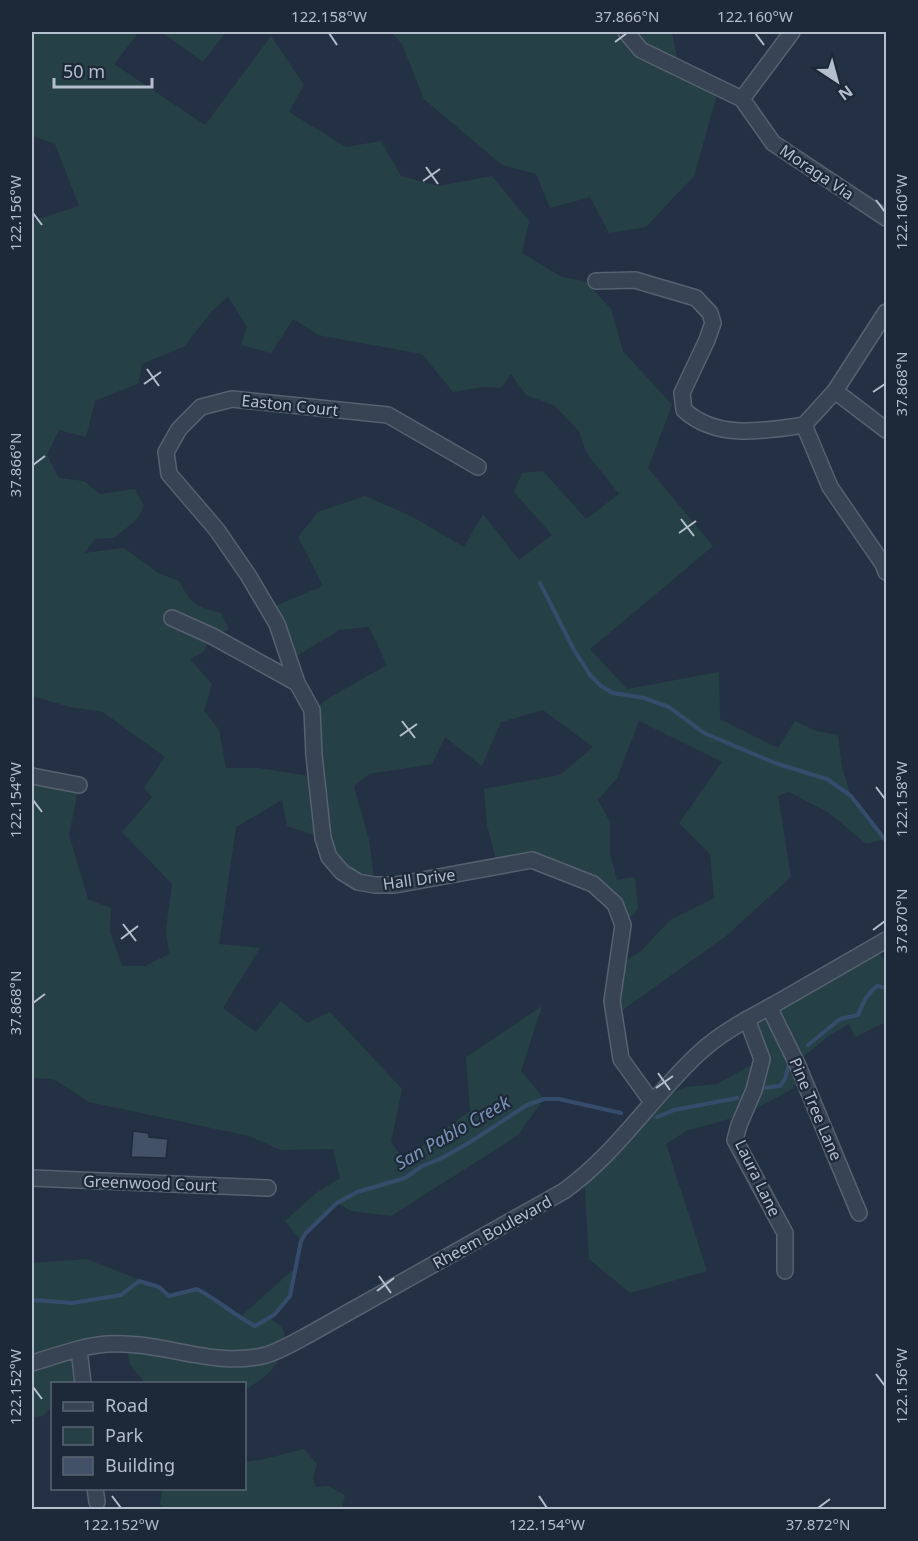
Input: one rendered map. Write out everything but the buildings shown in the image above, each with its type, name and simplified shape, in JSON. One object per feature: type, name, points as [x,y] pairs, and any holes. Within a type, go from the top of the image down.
[{"type":"street","points":[[626,32],[641,50],[742,99],[792,32]]},
{"type":"street","name":"Moraga Via","points":[[742,99],[773,143],[886,218]]},
{"type":"street","points":[[596,281],[635,280],[696,298],[710,313],[713,323],[682,393],[684,410],[696,421],[717,429],[755,432],[804,425],[835,391],[886,312]]},
{"type":"street","points":[[835,391],[886,430]]},
{"type":"street","name":"Easton Court","points":[[297,683],[277,624],[248,575],[217,530],[169,474],[166,452],[179,429],[201,407],[232,399],[388,415],[478,467]]},
{"type":"street","points":[[804,425],[830,487],[883,564],[886,572]]},
{"type":"street","points":[[171,618],[212,636],[297,683]]},
{"type":"street","name":"Hall Drive","points":[[297,683],[312,710],[314,755],[323,838],[329,857],[342,872],[357,882],[395,885],[532,860],[593,884],[615,904],[623,925],[612,1001],[621,1059],[652,1102]]},
{"type":"street","points":[[32,776],[79,784]]},
{"type":"street","name":"Rheem Boulevard","points":[[32,1363],[79,1349],[108,1344],[153,1346],[209,1356],[242,1359],[267,1355],[315,1331],[564,1191],[610,1152],[652,1102],[700,1052],[747,1019],[886,940]]},
{"type":"street","name":"Pine Tree Lane","points":[[769,1007],[798,1066],[859,1213]]},
{"type":"street","name":"Laura Lane","points":[[747,1019],[762,1059],[754,1090],[735,1140],[785,1233],[785,1271]]},
{"type":"street","name":"Greenwood Court","points":[[32,1178],[268,1188]]},
{"type":"street","points":[[79,1349],[83,1382]]},
{"type":"green space","points":[[32,32],[139,32],[114,64],[205,125],[271,36],[304,85],[289,112],[346,147],[381,141],[401,176],[438,186],[492,176],[529,221],[522,253],[562,277],[585,281],[611,309],[623,351],[672,405],[648,468],[713,546],[590,649],[627,689],[719,672],[720,719],[778,748],[795,721],[816,731],[838,735],[842,768],[851,796],[885,839],[866,844],[831,814],[789,792],[778,796],[791,877],[726,936],[614,1016],[617,966],[641,951],[670,920],[714,898],[710,854],[679,823],[722,762],[639,721],[617,778],[598,800],[610,822],[610,854],[617,880],[635,877],[638,909],[623,925],[593,884],[532,860],[498,867],[487,825],[484,789],[560,775],[593,747],[543,710],[501,722],[482,766],[445,737],[432,764],[369,774],[354,786],[369,840],[375,885],[358,882],[323,838],[287,826],[282,800],[236,827],[219,944],[260,948],[223,1008],[256,1032],[281,1001],[307,1023],[330,1012],[402,1089],[391,1142],[404,1159],[470,1111],[466,1057],[542,1006],[521,1071],[544,1099],[517,1136],[391,1216],[351,1211],[337,1203],[301,1241],[285,1221],[316,1193],[340,1178],[333,1149],[281,1150],[249,1136],[89,1102],[53,1079],[32,1078],[32,776],[79,785],[69,835],[88,899],[111,908],[110,932],[122,966],[145,966],[169,954],[166,930],[172,884],[122,832],[152,797],[144,788],[165,757],[103,712],[70,707],[32,696],[32,221],[79,206],[55,144],[32,136]],"holes":[[[228,296],[247,327],[241,345],[271,353],[293,319],[318,335],[422,354],[453,392],[484,387],[501,388],[511,374],[526,395],[555,406],[579,431],[586,452],[619,494],[586,519],[543,471],[522,473],[514,492],[552,535],[519,560],[483,514],[464,547],[411,516],[365,496],[318,512],[298,537],[323,586],[268,609],[289,661],[339,630],[369,627],[387,665],[312,710],[316,777],[258,768],[226,768],[219,730],[204,711],[212,684],[190,659],[203,652],[212,636],[229,629],[221,613],[195,603],[179,581],[158,573],[124,548],[84,553],[95,539],[114,538],[136,520],[144,506],[135,489],[100,494],[84,481],[59,478],[47,455],[59,430],[86,437],[95,401],[139,383],[142,364],[185,346],[210,313]]]},
{"type":"green space","points":[[162,32],[226,32],[203,62]]},
{"type":"green space","points":[[391,32],[672,32],[679,68],[719,88],[694,176],[646,227],[609,233],[590,197],[550,208],[536,174],[502,165],[424,99],[402,44]]},
{"type":"green space","points":[[874,948],[886,961],[886,1022],[855,1037],[849,1024],[830,1035],[804,1056],[793,1089],[743,1115],[686,1131],[666,1144],[707,1271],[630,1293],[589,1259],[584,1176],[652,1102],[686,1087],[717,1084],[762,1059],[747,1019]]},
{"type":"green space","points":[[86,1259],[159,1287],[169,1296],[197,1289],[216,1299],[239,1318],[296,1267],[290,1296],[269,1318],[281,1327],[284,1333],[280,1356],[269,1373],[246,1389],[246,1382],[144,1382],[130,1364],[126,1345],[79,1349],[82,1375],[75,1382],[51,1382],[51,1407],[43,1416],[32,1418],[32,1263]]},
{"type":"green space","points":[[304,1449],[317,1464],[313,1478],[316,1487],[328,1486],[345,1495],[342,1509],[164,1510],[160,1504],[162,1490],[246,1490],[246,1462]]},
{"type":"waterway","points":[[540,583],[574,650],[590,675],[601,686],[613,693],[644,698],[669,707],[704,733],[775,763],[827,779],[851,796],[886,841]]},
{"type":"waterway","name":"San Pablo Creek","points":[[808,1045],[840,1019],[858,1015],[865,999],[877,986],[886,988]]},
{"type":"waterway","name":"San Pablo Creek","points":[[763,1088],[780,1086],[785,1079],[789,1064]]},
{"type":"waterway","name":"San Pablo Creek","points":[[657,1117],[674,1110],[737,1098]]},
{"type":"waterway","name":"San Pablo Creek","points":[[32,1302],[35,1300],[72,1303],[121,1295],[139,1281],[159,1287],[169,1296],[197,1289],[255,1326],[274,1315],[290,1296],[301,1241],[306,1233],[337,1203],[357,1192],[405,1178],[422,1166],[467,1144],[527,1105],[544,1099],[559,1099],[621,1113]]}]
